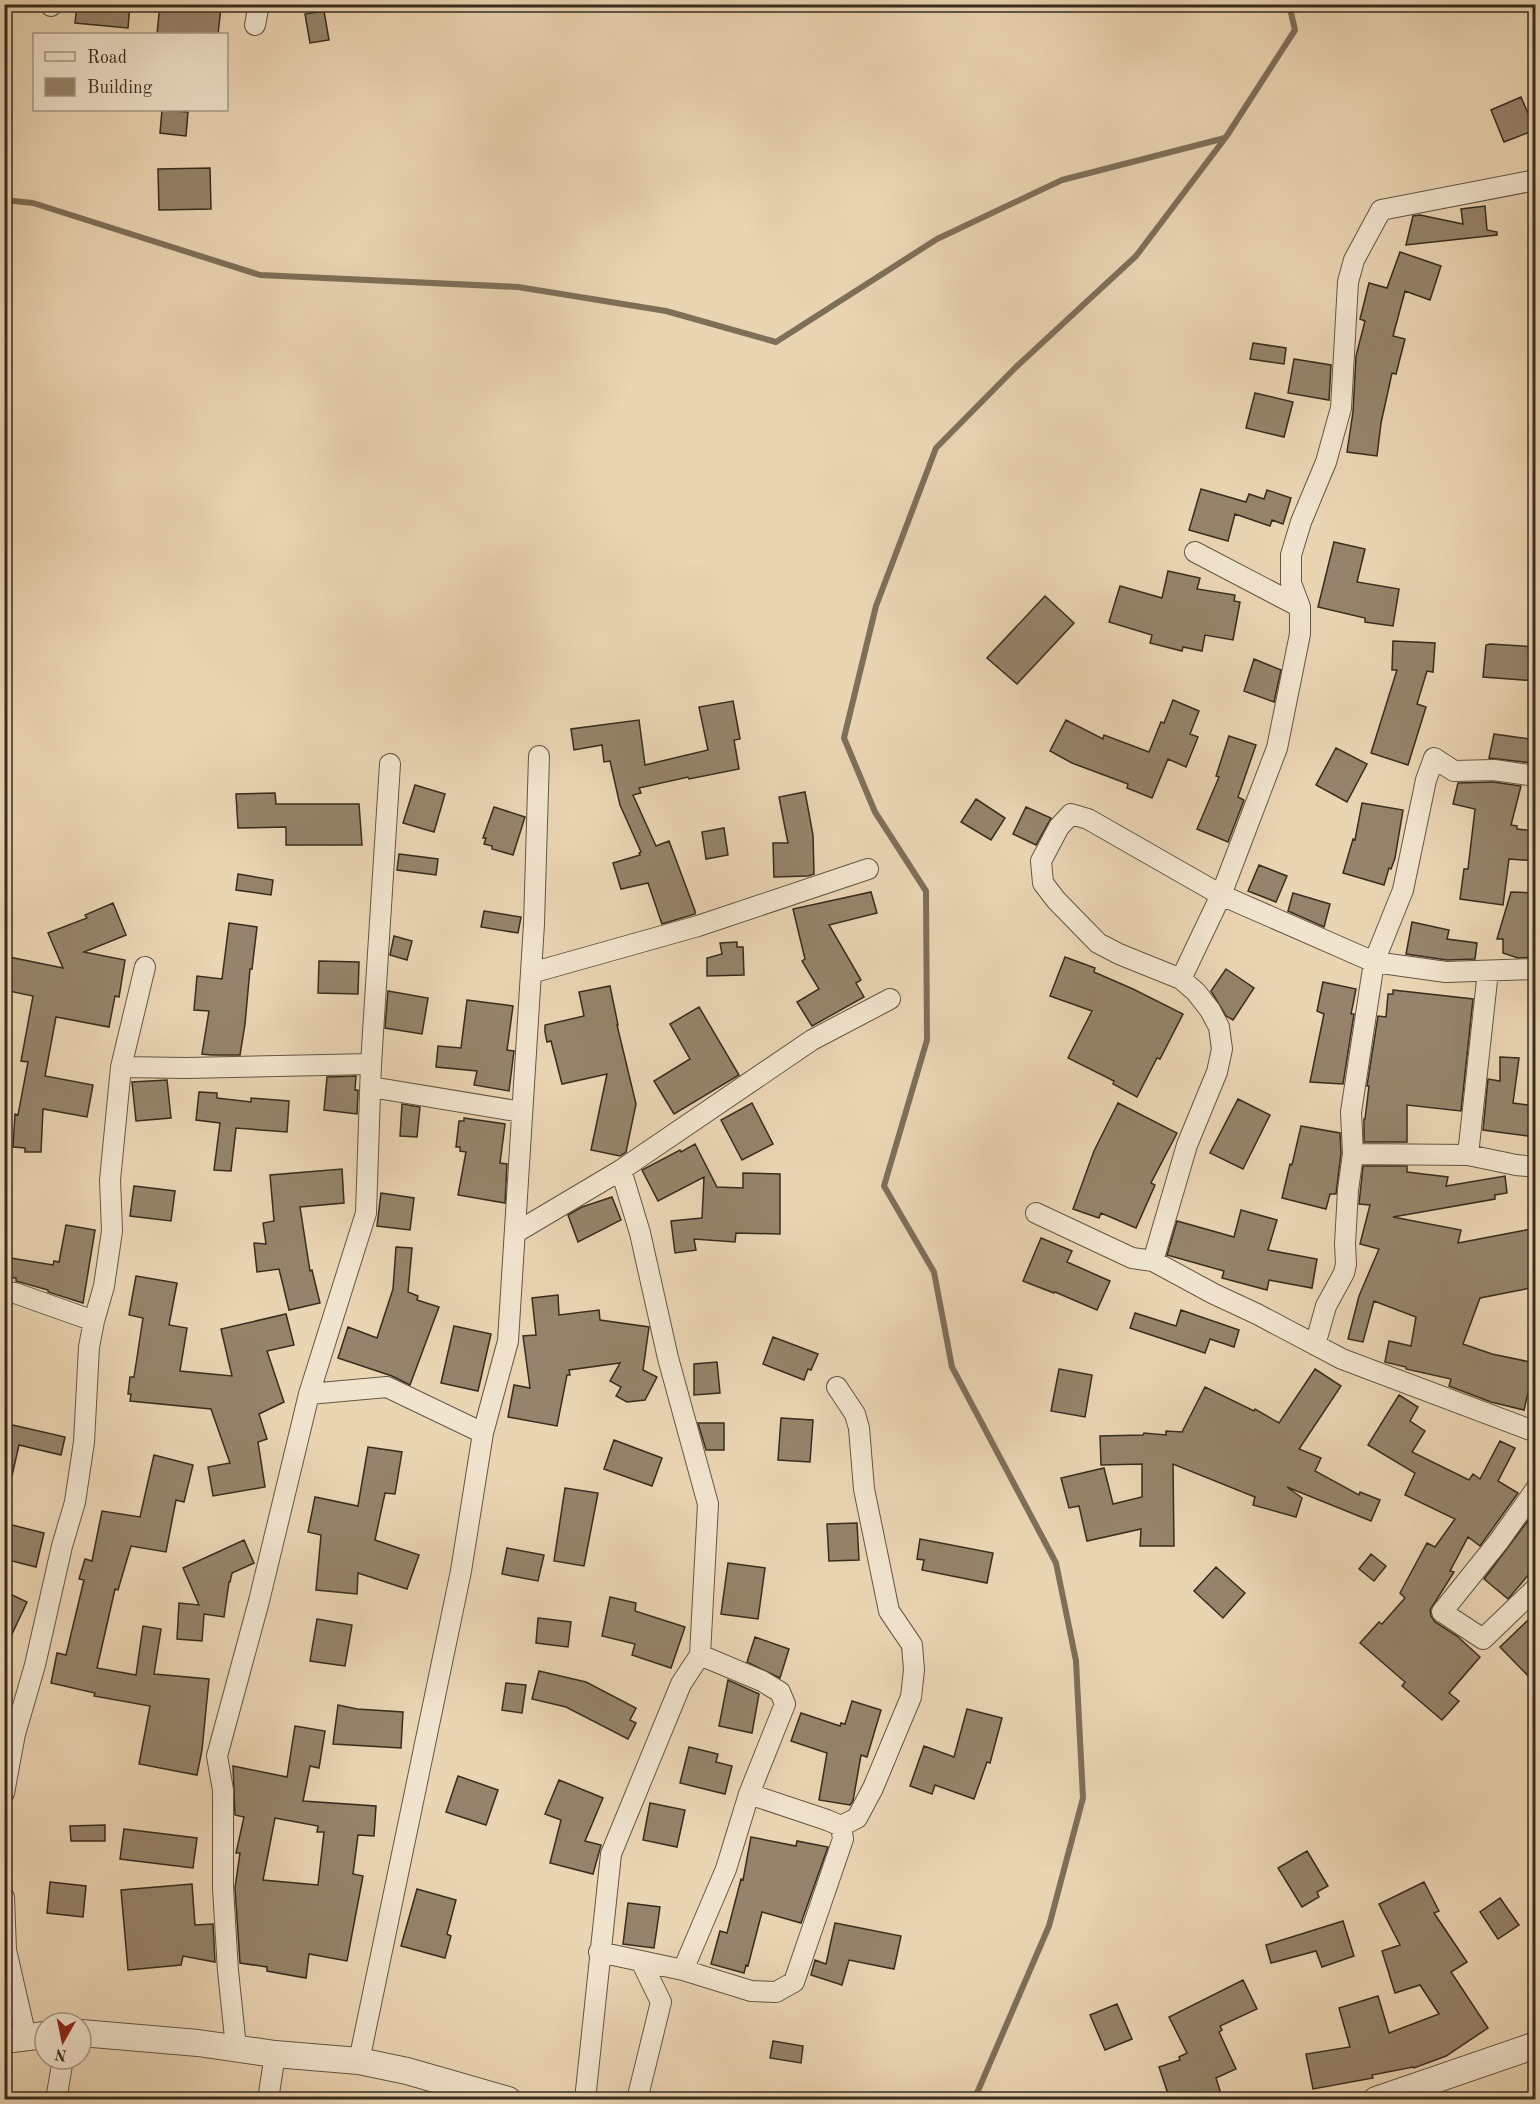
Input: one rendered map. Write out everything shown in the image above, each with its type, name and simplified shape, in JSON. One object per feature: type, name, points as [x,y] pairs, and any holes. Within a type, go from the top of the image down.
[{"type":"street","points":[[255,25],[259,4]]},
{"type":"street","points":[[1181,979],[1221,895],[1277,748],[1299,634],[1300,607],[1291,583],[1291,555],[1301,522],[1326,462],[1341,408],[1348,282],[1354,260],[1381,210],[1536,180]]},
{"type":"street","points":[[1195,552],[1300,607]]},
{"type":"street","points":[[359,2061],[461,1571],[483,1432],[508,1341],[531,973],[539,756]]},
{"type":"street","points":[[1315,1345],[1326,1306],[1344,1273],[1346,1264],[1348,1190],[1353,1154],[1351,1112],[1374,962],[1402,890],[1426,780],[1434,758],[1454,771],[1494,770],[1536,776]]},
{"type":"street","points":[[236,2047],[228,1971],[223,1887],[223,1790],[217,1756],[259,1601],[309,1394],[366,1213],[371,1064],[390,764]]},
{"type":"street","points":[[1153,1261],[1187,1145],[1217,1072],[1222,1049],[1219,1027],[1210,1010],[1196,992],[1181,979],[1098,943],[1056,900],[1043,883],[1041,861],[1059,827],[1071,814],[1088,819],[1221,895],[1374,962],[1446,972],[1536,969]]},
{"type":"street","points":[[531,973],[698,926],[868,869]]},
{"type":"street","points":[[4,1793],[15,1734],[35,1665],[62,1546],[75,1502],[84,1442],[89,1347],[105,1286],[112,1231],[110,1180],[121,1067],[145,967]]},
{"type":"street","points":[[1468,1155],[1488,971]]},
{"type":"street","points":[[515,1233],[621,1170],[812,1040],[890,999]]},
{"type":"street","points":[[121,1067],[371,1064]]},
{"type":"street","points":[[370,1087],[522,1112]]},
{"type":"street","points":[[1353,1154],[1468,1155],[1536,1167]]},
{"type":"street","points":[[585,2100],[611,1854],[681,1684],[700,1655],[708,1504],[668,1358],[640,1233],[621,1170]]},
{"type":"street","points":[[1036,1213],[1132,1258],[1153,1261],[1353,1363],[1536,1432]]},
{"type":"street","points":[[4,1292],[15,1293],[94,1321]]},
{"type":"street","points":[[309,1394],[387,1387],[483,1432]]},
{"type":"street","points":[[749,1794],[841,1826],[857,1818],[873,1788],[911,1696],[914,1670],[912,1646],[889,1611],[864,1489],[857,1421],[855,1414],[837,1387]]},
{"type":"street","points":[[1536,1489],[1499,1541],[1442,1612],[1483,1640],[1536,1588]]},
{"type":"street","points":[[683,1970],[726,1869],[749,1794],[785,1704],[780,1692],[771,1686],[700,1655]]},
{"type":"street","points":[[599,1952],[683,1970],[751,1991],[776,1992],[794,1982],[843,1839],[841,1826]]},
{"type":"street","points":[[4,1897],[6,1950],[25,2037]]},
{"type":"street","points":[[637,2100],[661,2002],[641,1960]]},
{"type":"street","points":[[93,2034],[359,2061],[407,2071],[508,2100]]},
{"type":"street","points":[[1376,2100],[1536,2045]]},
{"type":"street","points":[[268,2100],[275,2054]]},
{"type":"street","points":[[56,2100],[61,2071]]},
{"type":"building","points":[[77,4],[130,4],[128,28],[75,23]]},
{"type":"building","points":[[160,4],[198,4],[221,7],[218,33],[157,33]]},
{"type":"building","points":[[324,11],[329,40],[310,43],[305,14]]},
{"type":"building","points":[[1521,97],[1535,130],[1504,142],[1491,110]]},
{"type":"building","points":[[162,111],[188,112],[186,136],[160,133]]},
{"type":"building","points":[[210,168],[211,209],[159,210],[158,169]]},
{"type":"building","points":[[1485,206],[1487,230],[1497,232],[1497,235],[1406,245],[1413,216],[1420,215],[1463,224],[1461,209]]},
{"type":"building","points":[[1400,252],[1441,266],[1430,300],[1405,291],[1393,336],[1405,339],[1396,374],[1392,373],[1381,423],[1377,456],[1347,452],[1353,412],[1356,356],[1365,321],[1360,319],[1369,283],[1387,288]]},
{"type":"building","points":[[1253,343],[1286,348],[1284,364],[1250,359]]},
{"type":"building","points":[[1294,359],[1331,365],[1329,400],[1288,393]]},
{"type":"building","points":[[1255,393],[1293,402],[1284,437],[1246,428]]},
{"type":"building","points":[[1201,489],[1246,502],[1249,494],[1264,499],[1267,490],[1291,498],[1283,524],[1272,520],[1270,526],[1235,514],[1228,541],[1189,530]]},
{"type":"building","points":[[1334,542],[1365,549],[1357,582],[1399,589],[1393,626],[1365,622],[1365,618],[1318,607]]},
{"type":"building","points":[[1168,571],[1200,578],[1197,589],[1235,595],[1234,601],[1240,602],[1233,640],[1205,635],[1202,651],[1183,647],[1182,651],[1150,643],[1152,635],[1109,622],[1120,586],[1162,598]]},
{"type":"building","points":[[1045,596],[1074,623],[1017,684],[987,658]]},
{"type":"building","points":[[1393,641],[1435,643],[1433,672],[1427,671],[1417,704],[1426,707],[1408,765],[1371,753],[1397,670],[1392,670]]},
{"type":"building","points":[[1486,645],[1536,647],[1536,681],[1483,677]]},
{"type":"building","points":[[1254,659],[1281,670],[1274,702],[1244,691]]},
{"type":"building","points":[[1173,700],[1199,711],[1190,734],[1198,737],[1186,767],[1168,759],[1152,798],[1127,788],[1128,784],[1072,763],[1050,751],[1066,720],[1103,739],[1104,735],[1149,752]]},
{"type":"building","points":[[733,701],[740,739],[734,740],[739,769],[639,788],[641,793],[633,795],[656,846],[669,841],[695,911],[695,914],[662,924],[648,883],[621,889],[613,863],[640,855],[641,852],[620,805],[610,761],[604,762],[602,745],[574,750],[571,729],[639,720],[645,765],[708,750],[699,707]]},
{"type":"building","points":[[1494,734],[1536,740],[1533,763],[1489,758]]},
{"type":"building","points":[[1229,736],[1256,745],[1238,797],[1244,800],[1228,842],[1197,829],[1219,777],[1216,776]]},
{"type":"building","points":[[1336,748],[1367,764],[1347,802],[1316,785]]},
{"type":"building","points":[[1493,782],[1521,786],[1511,825],[1517,826],[1517,829],[1536,831],[1536,861],[1509,859],[1503,905],[1460,899],[1464,869],[1468,869],[1475,809],[1453,804],[1458,783]]},
{"type":"building","points":[[415,785],[445,794],[434,832],[403,823]]},
{"type":"building","points":[[805,792],[813,835],[814,874],[774,877],[773,843],[788,843],[779,797]]},
{"type":"building","points":[[275,793],[276,804],[359,804],[362,845],[286,845],[286,827],[238,828],[236,794]]},
{"type":"building","points":[[976,799],[1005,818],[991,840],[961,822]]},
{"type":"building","points":[[1362,803],[1403,810],[1395,858],[1384,885],[1343,873],[1353,839],[1355,840]]},
{"type":"building","points":[[494,807],[525,817],[513,855],[492,849],[492,846],[484,844],[486,838],[483,838]]},
{"type":"building","points":[[1026,807],[1051,818],[1036,845],[1013,834]]},
{"type":"building","points":[[724,828],[728,855],[706,859],[702,832]]},
{"type":"building","points":[[399,854],[438,859],[436,875],[397,870]]},
{"type":"building","points":[[1259,865],[1287,876],[1276,902],[1248,891]]},
{"type":"building","points":[[238,874],[273,880],[271,895],[236,890]]},
{"type":"building","points":[[871,892],[877,913],[829,925],[861,980],[856,983],[864,997],[812,1026],[797,1002],[819,989],[802,961],[805,959],[793,909]]},
{"type":"building","points":[[1511,892],[1536,893],[1536,957],[1518,958],[1503,953],[1503,939],[1497,939]]},
{"type":"building","points":[[1293,893],[1330,904],[1324,927],[1288,911]]},
{"type":"building","points":[[113,903],[126,935],[84,952],[125,960],[119,997],[115,996],[109,1027],[56,1017],[45,1076],[93,1085],[87,1117],[43,1109],[41,1152],[25,1152],[25,1148],[13,1147],[15,1114],[18,1115],[28,1062],[21,1061],[33,996],[4,990],[4,956],[63,968],[48,933],[87,918],[85,915]]},
{"type":"building","points":[[484,911],[521,917],[518,933],[481,927]]},
{"type":"building","points":[[1412,922],[1449,930],[1447,939],[1477,943],[1475,959],[1447,960],[1406,954]]},
{"type":"building","points":[[229,923],[257,927],[240,1055],[202,1054],[209,1011],[194,1010],[197,976],[222,979]]},
{"type":"building","points":[[394,936],[412,941],[407,960],[390,955]]},
{"type":"building","points":[[737,942],[737,947],[743,947],[744,975],[707,976],[707,958],[722,954],[720,943]]},
{"type":"building","points":[[1065,957],[1095,968],[1094,972],[1183,1014],[1137,1097],[1113,1084],[1114,1081],[1068,1058],[1092,1011],[1050,996]]},
{"type":"building","points":[[319,961],[359,962],[358,994],[318,993]]},
{"type":"building","points":[[1226,969],[1254,988],[1233,1020],[1226,1016],[1211,991]]},
{"type":"building","points":[[1323,982],[1356,989],[1343,1084],[1310,1082],[1324,1014],[1317,1011]]},
{"type":"building","points":[[610,986],[636,1104],[626,1152],[620,1156],[591,1150],[607,1074],[562,1084],[551,1041],[547,1042],[545,1032],[545,1025],[584,1016],[579,992]]},
{"type":"building","points":[[1393,990],[1473,999],[1461,1111],[1407,1105],[1407,1142],[1364,1142],[1364,1119],[1369,1086],[1367,1086],[1378,1016],[1386,1017],[1388,994],[1393,994]]},
{"type":"building","points":[[388,991],[428,998],[422,1034],[385,1028]]},
{"type":"building","points":[[467,1000],[513,1006],[507,1050],[514,1051],[509,1091],[474,1085],[477,1071],[436,1067],[438,1046],[461,1048]]},
{"type":"building","points":[[699,1007],[739,1075],[674,1114],[654,1081],[690,1059],[670,1024]]},
{"type":"building","points":[[1500,1057],[1519,1058],[1513,1103],[1536,1106],[1536,1137],[1483,1130],[1488,1079],[1500,1081]]},
{"type":"building","points":[[356,1076],[357,1114],[324,1110],[327,1077]]},
{"type":"building","points":[[167,1080],[171,1118],[136,1121],[132,1082]]},
{"type":"building","points":[[199,1092],[217,1093],[217,1098],[251,1102],[251,1098],[289,1101],[287,1132],[236,1128],[231,1171],[214,1170],[220,1123],[196,1120]]},
{"type":"building","points":[[1238,1099],[1270,1115],[1243,1169],[1210,1153]]},
{"type":"building","points":[[752,1103],[773,1144],[742,1160],[721,1120]]},
{"type":"building","points":[[1118,1103],[1177,1133],[1151,1183],[1155,1185],[1136,1228],[1101,1213],[1099,1218],[1073,1209],[1094,1151]]},
{"type":"building","points":[[402,1104],[420,1107],[417,1137],[400,1136]]},
{"type":"building","points":[[464,1118],[505,1124],[500,1163],[507,1164],[505,1203],[458,1195],[466,1152],[456,1147],[459,1121],[464,1121]]},
{"type":"building","points":[[1301,1126],[1340,1133],[1341,1153],[1336,1194],[1330,1194],[1326,1209],[1282,1198]]},
{"type":"building","points":[[695,1144],[717,1187],[743,1188],[743,1173],[780,1174],[780,1234],[736,1233],[735,1242],[694,1239],[696,1250],[675,1253],[671,1221],[702,1218],[704,1177],[658,1201],[642,1170]]},
{"type":"building","points":[[1363,1166],[1407,1166],[1407,1172],[1448,1177],[1446,1186],[1505,1176],[1507,1193],[1495,1195],[1495,1199],[1393,1217],[1461,1230],[1458,1243],[1536,1228],[1536,1287],[1480,1298],[1463,1344],[1492,1354],[1535,1363],[1524,1410],[1491,1402],[1449,1386],[1451,1379],[1385,1362],[1389,1341],[1411,1346],[1416,1317],[1374,1301],[1363,1342],[1348,1339],[1359,1296],[1379,1249],[1360,1244],[1370,1205],[1359,1204]]},
{"type":"building","points":[[342,1169],[344,1203],[300,1207],[310,1271],[312,1270],[320,1303],[289,1310],[279,1269],[257,1272],[254,1243],[266,1244],[263,1223],[274,1221],[270,1175]]},
{"type":"building","points":[[134,1186],[175,1191],[171,1221],[130,1216]]},
{"type":"building","points":[[381,1193],[414,1198],[410,1230],[377,1226]]},
{"type":"building","points":[[612,1197],[621,1220],[578,1242],[568,1215],[582,1207]]},
{"type":"building","points":[[1241,1210],[1277,1220],[1268,1250],[1317,1259],[1312,1288],[1269,1280],[1267,1290],[1222,1278],[1224,1271],[1167,1255],[1177,1221],[1234,1237]]},
{"type":"building","points":[[66,1225],[95,1230],[83,1303],[16,1281],[16,1278],[4,1277],[4,1257],[53,1265],[54,1261],[59,1262]]},
{"type":"building","points":[[1041,1238],[1072,1251],[1067,1262],[1110,1281],[1097,1310],[1023,1281]]},
{"type":"building","points":[[396,1247],[412,1248],[408,1292],[418,1296],[417,1300],[439,1307],[410,1385],[392,1376],[338,1358],[348,1327],[377,1338],[393,1289]]},
{"type":"building","points":[[136,1276],[177,1283],[169,1325],[187,1328],[180,1371],[232,1376],[221,1329],[286,1314],[294,1345],[267,1351],[284,1402],[259,1414],[267,1439],[258,1442],[265,1487],[213,1496],[208,1467],[230,1463],[211,1409],[130,1401],[131,1394],[128,1394],[130,1377],[134,1377],[143,1318],[129,1315]]},
{"type":"building","points":[[558,1295],[559,1315],[599,1310],[600,1320],[649,1327],[643,1370],[657,1377],[645,1400],[627,1402],[616,1396],[621,1387],[610,1381],[620,1363],[569,1370],[570,1375],[567,1375],[557,1426],[508,1417],[514,1385],[530,1388],[523,1336],[536,1335],[532,1298]]},
{"type":"building","points":[[1181,1310],[1239,1330],[1234,1347],[1210,1339],[1205,1353],[1130,1328],[1135,1313],[1176,1326]]},
{"type":"building","points":[[454,1326],[491,1334],[478,1391],[441,1383]]},
{"type":"building","points":[[773,1337],[818,1354],[804,1380],[763,1364]]},
{"type":"building","points":[[717,1362],[720,1393],[694,1395],[694,1364]]},
{"type":"building","points":[[1059,1369],[1092,1375],[1085,1417],[1051,1411]]},
{"type":"building","points":[[1315,1369],[1341,1386],[1299,1449],[1321,1458],[1315,1471],[1359,1495],[1360,1492],[1380,1500],[1371,1521],[1287,1487],[1302,1498],[1296,1517],[1253,1505],[1255,1497],[1173,1464],[1174,1546],[1140,1546],[1141,1529],[1087,1541],[1079,1506],[1069,1508],[1061,1478],[1104,1468],[1113,1504],[1142,1497],[1142,1464],[1101,1465],[1100,1436],[1143,1435],[1144,1433],[1166,1435],[1166,1431],[1182,1432],[1205,1387],[1254,1411],[1255,1409],[1279,1423]]},
{"type":"building","points":[[1399,1395],[1418,1407],[1410,1421],[1425,1431],[1412,1452],[1469,1480],[1473,1474],[1480,1479],[1500,1441],[1515,1448],[1498,1481],[1518,1493],[1480,1546],[1468,1537],[1450,1571],[1454,1572],[1430,1610],[1435,1622],[1457,1636],[1480,1657],[1449,1693],[1459,1701],[1442,1720],[1402,1686],[1405,1682],[1360,1643],[1379,1622],[1382,1624],[1405,1598],[1400,1593],[1427,1543],[1435,1547],[1455,1519],[1405,1495],[1415,1473],[1368,1445]]},
{"type":"building","points":[[781,1418],[813,1420],[810,1462],[778,1460]]},
{"type":"building","points":[[4,1423],[65,1437],[61,1455],[19,1445],[11,1480],[4,1479]]},
{"type":"building","points":[[698,1423],[724,1423],[724,1450],[706,1450]]},
{"type":"building","points":[[614,1440],[662,1458],[652,1486],[604,1469]]},
{"type":"building","points":[[368,1447],[402,1452],[395,1494],[385,1493],[375,1540],[419,1555],[407,1589],[358,1573],[357,1594],[316,1590],[321,1535],[308,1532],[315,1497],[358,1506]]},
{"type":"building","points":[[154,1455],[193,1465],[184,1502],[176,1500],[166,1552],[131,1546],[118,1590],[115,1589],[97,1668],[136,1675],[143,1626],[161,1629],[154,1674],[209,1679],[202,1750],[197,1775],[139,1764],[150,1706],[94,1696],[95,1693],[51,1683],[57,1653],[66,1655],[84,1580],[79,1579],[85,1559],[92,1561],[102,1511],[140,1517]]},
{"type":"building","points":[[565,1488],[598,1493],[584,1566],[554,1561]]},
{"type":"building","points":[[1536,1510],[1536,1566],[1508,1599],[1484,1579]]},
{"type":"building","points":[[4,1523],[44,1533],[36,1567],[4,1559]]},
{"type":"building","points":[[857,1523],[859,1560],[829,1561],[827,1524]]},
{"type":"building","points":[[920,1539],[993,1553],[987,1583],[922,1570],[924,1560],[917,1559]]},
{"type":"building","points":[[244,1540],[254,1563],[232,1573],[224,1617],[204,1614],[202,1641],[177,1639],[179,1603],[199,1605],[183,1568]]},
{"type":"building","points":[[507,1548],[544,1555],[538,1581],[502,1574]]},
{"type":"building","points":[[1371,1554],[1386,1566],[1374,1581],[1359,1569]]},
{"type":"building","points":[[728,1563],[765,1568],[758,1619],[721,1614]]},
{"type":"building","points":[[1216,1567],[1245,1593],[1223,1618],[1194,1591]]},
{"type":"building","points":[[4,1591],[27,1602],[4,1651]]},
{"type":"building","points":[[610,1597],[636,1603],[635,1611],[685,1627],[671,1668],[632,1655],[635,1644],[602,1636]]},
{"type":"building","points":[[538,1618],[571,1622],[568,1647],[536,1643]]},
{"type":"building","points":[[317,1619],[352,1625],[345,1666],[310,1661]]},
{"type":"building","points":[[1527,1621],[1536,1630],[1536,1684],[1500,1647]]},
{"type":"building","points":[[755,1637],[789,1649],[780,1678],[747,1662]]},
{"type":"building","points":[[539,1671],[586,1682],[636,1708],[630,1720],[636,1723],[628,1739],[566,1707],[532,1699]]},
{"type":"building","points":[[728,1680],[759,1694],[752,1733],[719,1726]]},
{"type":"building","points":[[506,1683],[526,1685],[522,1713],[502,1710]]},
{"type":"building","points":[[852,1701],[881,1710],[867,1757],[861,1755],[853,1801],[850,1805],[819,1800],[827,1753],[791,1741],[801,1713],[840,1726],[841,1723],[845,1724]]},
{"type":"building","points":[[338,1705],[357,1709],[403,1712],[401,1748],[333,1744]]},
{"type":"building","points":[[967,1709],[1002,1718],[990,1763],[987,1762],[974,1799],[935,1785],[932,1794],[910,1786],[924,1746],[954,1757]]},
{"type":"building","points":[[295,1726],[325,1731],[319,1768],[310,1766],[303,1801],[376,1806],[374,1836],[358,1835],[353,1874],[363,1876],[347,1961],[309,1954],[306,1978],[267,1971],[267,1967],[240,1963],[235,1888],[240,1853],[236,1853],[244,1817],[235,1815],[233,1766],[287,1777]],"holes":[[[275,1818],[318,1826],[317,1832],[324,1832],[318,1885],[263,1880]]]},
{"type":"building","points":[[689,1747],[718,1754],[716,1762],[732,1766],[725,1794],[680,1783]]},
{"type":"building","points":[[458,1776],[498,1790],[486,1825],[446,1812]]},
{"type":"building","points":[[559,1780],[603,1798],[585,1841],[601,1845],[593,1874],[550,1863],[561,1820],[545,1814]]},
{"type":"building","points":[[650,1803],[685,1810],[677,1847],[643,1840]]},
{"type":"building","points":[[105,1825],[105,1841],[71,1841],[70,1826]]},
{"type":"building","points":[[124,1829],[197,1838],[193,1868],[120,1859]]},
{"type":"building","points":[[751,1837],[796,1846],[797,1841],[828,1847],[801,1923],[762,1912],[748,1966],[746,1965],[744,1973],[711,1964],[720,1931],[727,1933],[741,1879],[743,1880]]},
{"type":"building","points":[[1307,1851],[1328,1886],[1317,1892],[1319,1897],[1302,1907],[1278,1868]]},
{"type":"building","points":[[50,1882],[86,1886],[83,1917],[47,1913]]},
{"type":"building","points":[[1424,1882],[1439,1911],[1434,1913],[1467,1962],[1451,1972],[1488,2028],[1446,2056],[1414,2068],[1313,2089],[1306,2054],[1350,2047],[1339,2008],[1378,1996],[1389,2033],[1439,2014],[1420,1985],[1395,1993],[1382,1951],[1400,1945],[1379,1904]]},
{"type":"building","points":[[192,1884],[195,1925],[213,1924],[215,1962],[183,1956],[181,1965],[128,1970],[121,1890]]},
{"type":"building","points":[[417,1889],[456,1900],[447,1934],[451,1936],[445,1958],[401,1946]]},
{"type":"building","points":[[1500,1898],[1519,1925],[1498,1939],[1480,1912]]},
{"type":"building","points":[[628,1903],[660,1907],[654,1948],[623,1944]]},
{"type":"building","points":[[1343,1921],[1354,1956],[1322,1967],[1316,1951],[1271,1963],[1266,1945]]},
{"type":"building","points":[[835,1923],[901,1936],[894,1969],[849,1960],[842,1985],[811,1975],[815,1960],[826,1964]]},
{"type":"building","points":[[1243,1980],[1257,2009],[1220,2026],[1222,2030],[1219,2032],[1236,2069],[1216,2078],[1223,2100],[1170,2100],[1159,2067],[1180,2060],[1179,2057],[1187,2053],[1169,2017]]},
{"type":"building","points":[[1117,2004],[1132,2039],[1105,2050],[1090,2015]]},
{"type":"building","points":[[773,2041],[803,2046],[801,2063],[770,2058]]},
{"type":"waterway","points":[[974,2100],[1049,1926],[1083,1798],[1076,1661],[1056,1563],[952,1367],[934,1272],[884,1186],[927,1040],[926,891],[875,812],[844,738],[876,606],[936,448],[1016,367],[1136,256],[1226,137],[1295,30],[1289,4]]},
{"type":"waterway","points":[[4,200],[33,203],[260,275],[518,287],[666,311],[776,342],[937,239],[1062,180],[1225,138]]}]
